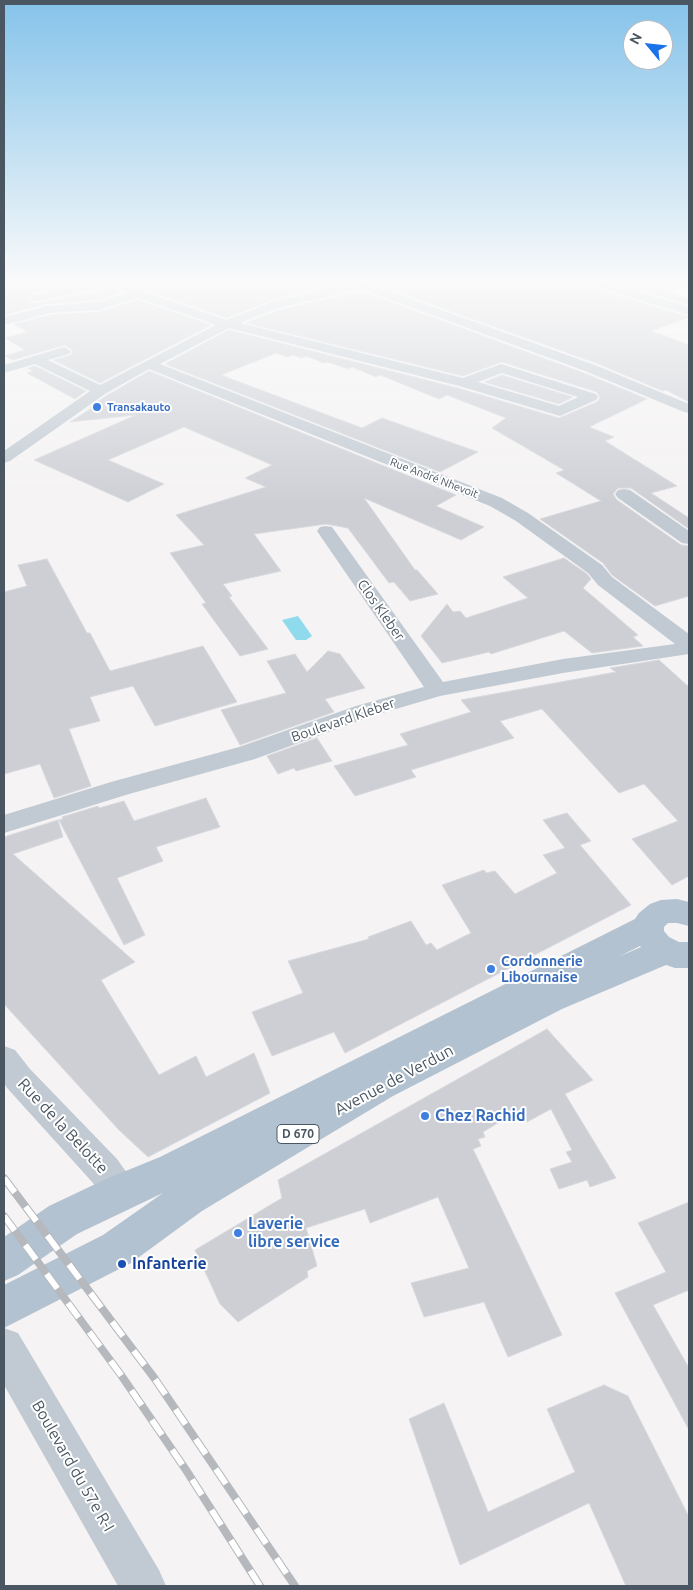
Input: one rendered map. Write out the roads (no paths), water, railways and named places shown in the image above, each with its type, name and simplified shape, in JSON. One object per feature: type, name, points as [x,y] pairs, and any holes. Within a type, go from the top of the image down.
[{"type":"main road","points":[[668,945],[650,921],[661,912],[677,911],[689,914]]},
{"type":"main road","name":"Avenue de Verdun","points":[[4,1260],[63,1220],[120,1192],[173,1170],[668,945]]},
{"type":"main road","name":"Avenue de Verdun","points":[[4,1307],[116,1249],[188,1198],[380,1085],[550,999],[668,945]]},
{"type":"street","points":[[4,369],[49,355]]},
{"type":"street","points":[[4,458],[100,391],[165,355]]},
{"type":"street","points":[[352,355],[464,383],[560,411],[591,397],[501,368],[464,383]]},
{"type":"street","points":[[555,355],[689,409]]},
{"type":"street","points":[[36,359],[100,391]]},
{"type":"street","name":"Rue André Nhevoit","points":[[148,364],[496,502],[522,517],[596,569],[605,581],[689,646]]},
{"type":"street","points":[[624,494],[689,539]]},
{"type":"street","name":"Clos Kleber","points":[[326,531],[437,690]]},
{"type":"street","name":"Boulevard Kleber","points":[[4,824],[247,753],[364,710],[437,690],[563,666],[689,646]]},
{"type":"street","name":"Rue de la Belotte","points":[[4,1060],[19,1079],[105,1171],[120,1192]]},
{"type":"street","name":"Boulevard du 57e R-I","points":[[4,1347],[143,1586]]},
{"type":"water","points":[[298,616],[312,636],[306,640],[296,640],[282,620]]},
{"type":"railway","points":[[4,1178],[155,1379],[295,1586]]},
{"type":"railway","points":[[4,1216],[121,1375],[186,1470],[260,1586]]},
{"type":"place","name":"Transakauto","points":[[97,407]]},
{"type":"place","name":"Cordonnerie Libournaise","points":[[491,969]]},
{"type":"place","name":"Chez Rachid","points":[[425,1116]]},
{"type":"place","name":"Laverie libre service","points":[[238,1233]]},
{"type":"place","name":"Infanterie","points":[[122,1264]]}]
